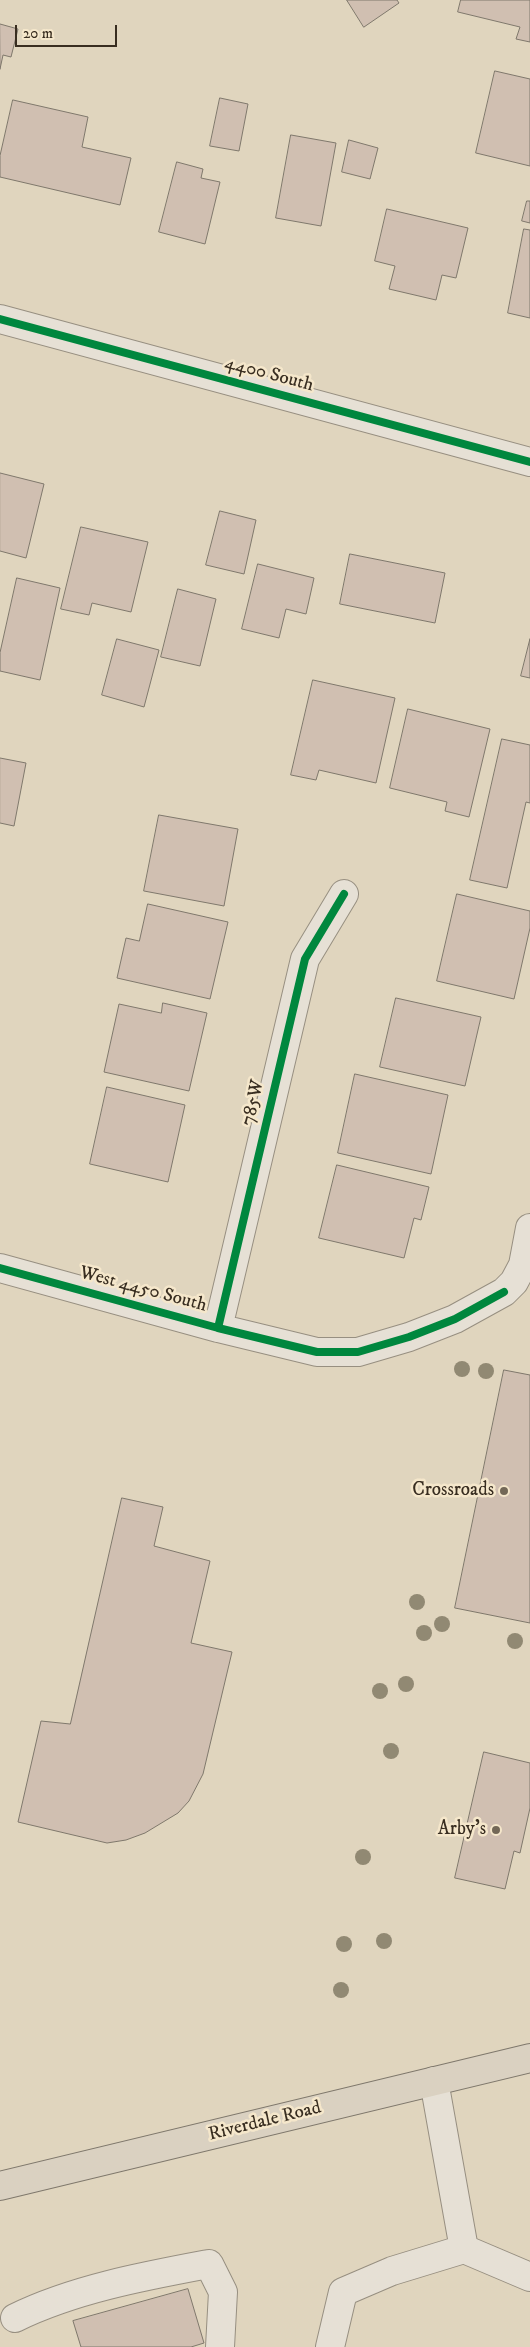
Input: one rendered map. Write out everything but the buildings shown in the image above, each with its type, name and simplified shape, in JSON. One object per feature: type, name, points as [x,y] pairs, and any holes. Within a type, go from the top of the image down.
[{"type":"main road","name":"Riverdale Road","points":[[0,2186],[530,2058]]},
{"type":"street","name":"4400 South","points":[[0,319],[530,462]]},
{"type":"street","name":"785W","points":[[218,1328],[305,959],[344,894]]},
{"type":"street","name":"West 4450 South","points":[[0,1268],[218,1328],[317,1352],[358,1352],[409,1337],[456,1319],[504,1292],[514,1282],[523,1265],[530,1228]]},
{"type":"street","points":[[434,2081],[464,2249]]},
{"type":"street","points":[[330,2347],[343,2292],[392,2271],[464,2249],[530,2277]]},
{"type":"street","points":[[15,2318],[40,2306],[146,2276],[209,2264],[223,2292],[220,2347]]},
{"type":"cycle path","points":[[0,319],[530,462]]},
{"type":"cycle path","points":[[218,1328],[305,959],[344,894]]},
{"type":"cycle path","points":[[0,1268],[218,1328],[317,1352],[358,1352],[409,1337],[455,1319],[504,1292]]},
{"type":"place","name":"Crossroads","points":[[504,1491]]},
{"type":"place","name":"Arby's","points":[[496,1830]]}]
